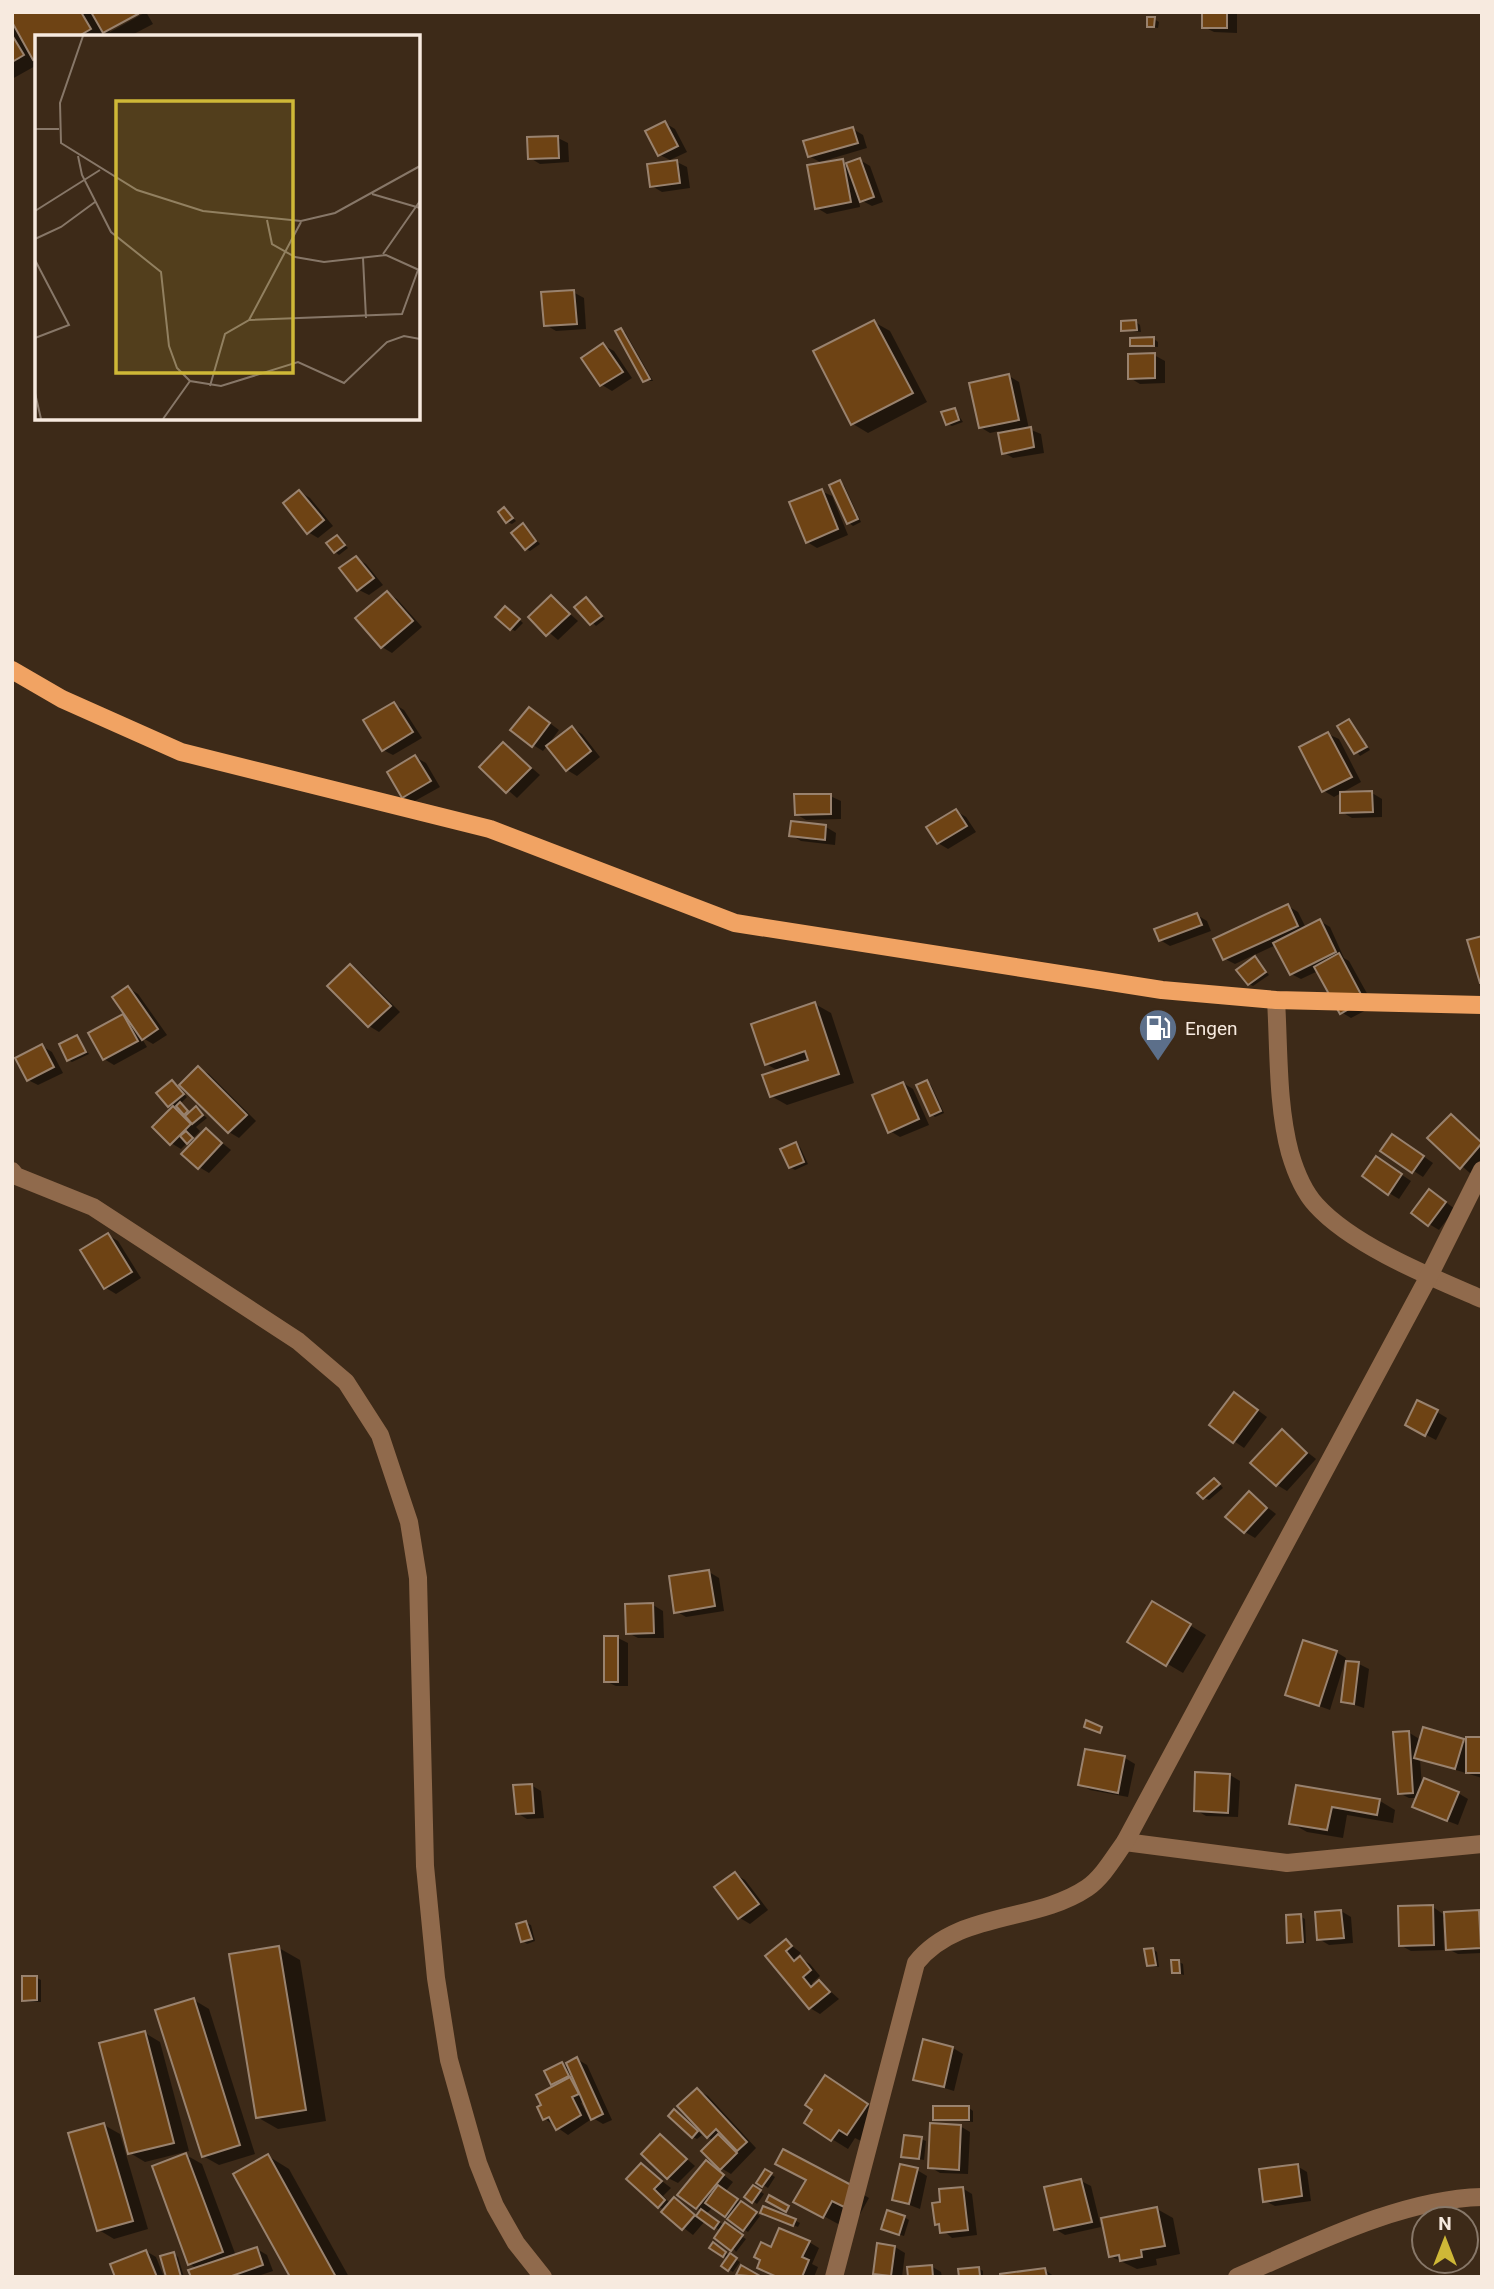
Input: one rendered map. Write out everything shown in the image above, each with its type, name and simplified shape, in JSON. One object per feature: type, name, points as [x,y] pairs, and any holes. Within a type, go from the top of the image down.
[{"type":"main road","points":[[12,670],[62,699],[181,752],[490,828],[735,923],[1048,969],[1162,990],[1276,1000],[1482,1005]]},
{"type":"street","points":[[1276,1000],[1284,1115],[1290,1152],[1308,1194],[1340,1228],[1429,1276],[1482,1298]]},
{"type":"street","points":[[834,2277],[916,1963],[925,1951],[954,1934],[1051,1903],[1087,1888],[1125,1842],[1429,1276],[1482,1170]]},
{"type":"street","points":[[12,1171],[16,1176],[93,1207],[298,1341],[346,1382],[380,1435],[409,1522],[418,1578],[425,1866],[436,1978],[449,2060],[478,2163],[495,2206],[516,2243],[542,2277]]},
{"type":"street","points":[[1125,1842],[1287,1863],[1482,1844]]},
{"type":"street","points":[[1237,2277],[1359,2226],[1425,2205],[1482,2197]]},
{"type":"building","points":[[12,12],[81,12],[91,29],[80,35],[35,35],[33,60],[12,22]]},
{"type":"building","points":[[91,12],[137,12],[138,14],[103,33]]},
{"type":"building","points":[[1202,12],[1227,12],[1227,28],[1202,28]]},
{"type":"building","points":[[1147,17],[1155,17],[1154,27],[1147,27]]},
{"type":"building","points":[[12,35],[24,55],[12,62]]},
{"type":"building","points":[[665,121],[678,146],[658,156],[645,131]]},
{"type":"building","points":[[853,127],[858,143],[808,157],[803,141]]},
{"type":"building","points":[[558,136],[559,158],[528,159],[527,137]]},
{"type":"building","points":[[860,158],[874,197],[860,202],[846,163]]},
{"type":"building","points":[[843,159],[851,202],[815,209],[807,165]]},
{"type":"building","points":[[677,160],[680,183],[650,187],[647,164]]},
{"type":"building","points":[[574,290],[577,324],[544,326],[541,292]]},
{"type":"building","points":[[874,320],[913,393],[851,425],[813,351]]},
{"type":"building","points":[[1136,320],[1137,330],[1121,331],[1121,321]]},
{"type":"building","points":[[621,328],[650,379],[643,382],[615,331]]},
{"type":"building","points":[[1154,337],[1154,346],[1130,346],[1130,338]]},
{"type":"building","points":[[603,343],[623,372],[600,386],[581,358]]},
{"type":"building","points":[[1155,353],[1155,378],[1128,379],[1128,354]]},
{"type":"building","points":[[1009,374],[1019,420],[979,428],[969,383]]},
{"type":"building","points":[[955,408],[959,420],[946,425],[941,412]]},
{"type":"building","points":[[1031,427],[1034,447],[1002,454],[998,433]]},
{"type":"building","points":[[840,480],[858,519],[847,524],[829,485]]},
{"type":"building","points":[[822,489],[838,529],[806,543],[789,502]]},
{"type":"building","points":[[299,490],[324,520],[307,534],[283,503]]},
{"type":"building","points":[[504,507],[513,518],[506,523],[498,512]]},
{"type":"building","points":[[523,523],[536,541],[525,550],[511,533]]},
{"type":"building","points":[[337,535],[345,545],[334,553],[326,543]]},
{"type":"building","points":[[356,556],[374,578],[357,591],[339,568]]},
{"type":"building","points":[[387,591],[413,621],[381,648],[355,618]]},
{"type":"building","points":[[551,595],[570,614],[546,636],[528,617]]},
{"type":"building","points":[[586,597],[602,616],[590,625],[574,607]]},
{"type":"building","points":[[505,606],[520,619],[510,630],[495,617]]},
{"type":"building","points":[[394,702],[413,732],[382,751],[363,720]]},
{"type":"building","points":[[529,707],[550,723],[532,747],[510,730]]},
{"type":"building","points":[[1349,719],[1367,747],[1354,754],[1337,726]]},
{"type":"building","points":[[572,726],[591,751],[566,771],[546,746]]},
{"type":"building","points":[[1328,732],[1352,777],[1322,792],[1299,747]]},
{"type":"building","points":[[503,742],[531,768],[506,793],[479,767]]},
{"type":"building","points":[[415,755],[431,781],[402,798],[387,772]]},
{"type":"building","points":[[1372,791],[1373,812],[1340,813],[1340,792]]},
{"type":"building","points":[[794,794],[831,794],[831,814],[795,815]]},
{"type":"building","points":[[956,809],[967,826],[937,844],[926,827]]},
{"type":"building","points":[[791,821],[826,825],[825,840],[789,836]]},
{"type":"building","points":[[1288,904],[1298,926],[1223,960],[1213,939]]},
{"type":"building","points":[[1197,913],[1202,925],[1159,941],[1154,929]]},
{"type":"building","points":[[1320,919],[1336,952],[1290,975],[1273,943]]},
{"type":"building","points":[[1482,936],[1482,983],[1480,983],[1467,940]]},
{"type":"building","points":[[1339,953],[1364,1000],[1340,1014],[1314,967]]},
{"type":"building","points":[[1255,956],[1266,972],[1248,985],[1236,970]]},
{"type":"building","points":[[350,964],[391,1006],[368,1027],[327,986]]},
{"type":"building","points":[[128,986],[158,1029],[142,1040],[112,997]]},
{"type":"building","points":[[815,1002],[839,1074],[770,1097],[762,1075],[808,1060],[805,1051],[765,1065],[751,1024]]},
{"type":"building","points":[[123,1014],[138,1041],[103,1060],[88,1033]]},
{"type":"building","points":[[77,1035],[86,1052],[67,1061],[59,1044]]},
{"type":"building","points":[[42,1044],[54,1067],[27,1081],[15,1058]]},
{"type":"building","points":[[198,1066],[247,1115],[228,1133],[179,1085]]},
{"type":"building","points":[[172,1080],[184,1094],[168,1107],[156,1093]]},
{"type":"building","points":[[927,1080],[941,1111],[930,1116],[916,1085]]},
{"type":"building","points":[[903,1082],[919,1119],[888,1133],[872,1095]]},
{"type":"building","points":[[180,1102],[188,1111],[184,1115],[176,1106]]},
{"type":"building","points":[[173,1106],[191,1124],[170,1145],[152,1127]]},
{"type":"building","points":[[196,1106],[203,1115],[192,1124],[185,1116]]},
{"type":"building","points":[[1451,1114],[1482,1143],[1460,1169],[1427,1138]]},
{"type":"building","points":[[206,1128],[222,1143],[198,1169],[181,1154]]},
{"type":"building","points":[[186,1131],[193,1138],[187,1144],[180,1136]]},
{"type":"building","points":[[1392,1134],[1424,1156],[1412,1173],[1380,1151]]},
{"type":"building","points":[[796,1142],[804,1162],[789,1168],[780,1149]]},
{"type":"building","points":[[1376,1156],[1402,1174],[1388,1195],[1362,1176]]},
{"type":"building","points":[[1429,1189],[1446,1202],[1428,1226],[1411,1213]]},
{"type":"building","points":[[108,1233],[132,1272],[104,1289],[80,1250]]},
{"type":"building","points":[[1234,1392],[1258,1410],[1233,1443],[1209,1425]]},
{"type":"building","points":[[1417,1400],[1438,1410],[1425,1436],[1405,1425]]},
{"type":"building","points":[[1282,1429],[1307,1453],[1276,1486],[1250,1463]]},
{"type":"building","points":[[1214,1478],[1220,1484],[1203,1499],[1197,1493]]},
{"type":"building","points":[[1249,1491],[1267,1508],[1244,1533],[1225,1517]]},
{"type":"building","points":[[709,1570],[715,1606],[674,1613],[669,1576]]},
{"type":"building","points":[[1152,1601],[1191,1624],[1166,1666],[1127,1642]]},
{"type":"building","points":[[653,1603],[654,1633],[626,1634],[625,1604]]},
{"type":"building","points":[[604,1636],[618,1636],[618,1682],[604,1682]]},
{"type":"building","points":[[1303,1640],[1337,1651],[1319,1706],[1285,1695]]},
{"type":"building","points":[[1346,1661],[1359,1662],[1354,1704],[1341,1702]]},
{"type":"building","points":[[1086,1720],[1102,1727],[1100,1733],[1084,1727]]},
{"type":"building","points":[[1423,1727],[1464,1739],[1455,1769],[1414,1758]]},
{"type":"building","points":[[1409,1731],[1413,1793],[1398,1794],[1393,1732]]},
{"type":"building","points":[[1466,1737],[1482,1737],[1482,1773],[1466,1773]]},
{"type":"building","points":[[1085,1749],[1125,1756],[1118,1793],[1078,1785]]},
{"type":"building","points":[[1195,1772],[1230,1774],[1228,1813],[1194,1811]]},
{"type":"building","points":[[1424,1778],[1459,1792],[1447,1821],[1412,1807]]},
{"type":"building","points":[[532,1784],[534,1813],[516,1814],[513,1785]]},
{"type":"building","points":[[1296,1785],[1380,1799],[1377,1815],[1332,1807],[1327,1830],[1289,1824]]},
{"type":"building","points":[[735,1872],[759,1904],[738,1919],[714,1887]]},
{"type":"building","points":[[1433,1905],[1434,1945],[1399,1946],[1398,1906]]},
{"type":"building","points":[[1341,1910],[1344,1938],[1317,1940],[1315,1912]]},
{"type":"building","points":[[1479,1910],[1481,1948],[1446,1950],[1444,1912]]},
{"type":"building","points":[[1301,1914],[1303,1942],[1287,1943],[1286,1915]]},
{"type":"building","points":[[526,1921],[532,1939],[521,1942],[516,1924]]},
{"type":"building","points":[[786,1939],[792,1946],[786,1951],[794,1961],[800,1956],[811,1970],[803,1977],[811,1987],[819,1980],[830,1992],[809,2009],[765,1956]]},
{"type":"building","points":[[279,1946],[306,2110],[256,2118],[229,1954]]},
{"type":"building","points":[[1153,1948],[1156,1965],[1147,1966],[1144,1949]]},
{"type":"building","points":[[1171,1960],[1179,1960],[1180,1973],[1172,1973]]},
{"type":"building","points":[[22,1976],[37,1976],[37,2000],[22,2001]]},
{"type":"building","points":[[194,1998],[240,2145],[202,2157],[155,2010]]},
{"type":"building","points":[[145,2031],[174,2143],[128,2154],[99,2043]]},
{"type":"building","points":[[923,2039],[953,2047],[944,2087],[913,2080]]},
{"type":"building","points":[[577,2057],[603,2114],[591,2120],[566,2063]]},
{"type":"building","points":[[562,2062],[569,2076],[551,2085],[544,2071]]},
{"type":"building","points":[[825,2075],[868,2104],[847,2135],[839,2130],[831,2141],[804,2123],[812,2110],[805,2105]]},
{"type":"building","points":[[570,2077],[579,2094],[572,2097],[581,2115],[556,2130],[549,2117],[543,2120],[537,2107],[541,2105],[536,2095]]},
{"type":"building","points":[[697,2088],[747,2142],[737,2151],[716,2129],[707,2138],[677,2106]]},
{"type":"building","points":[[933,2106],[969,2106],[969,2120],[933,2120]]},
{"type":"building","points":[[674,2109],[698,2131],[692,2138],[668,2116]]},
{"type":"building","points":[[104,2123],[133,2221],[97,2231],[68,2133]]},
{"type":"building","points":[[930,2123],[961,2125],[959,2170],[928,2168]]},
{"type":"building","points":[[660,2134],[687,2159],[667,2179],[641,2154]]},
{"type":"building","points":[[718,2134],[737,2153],[720,2170],[701,2151]]},
{"type":"building","points":[[904,2135],[922,2137],[919,2159],[901,2157]]},
{"type":"building","points":[[783,2149],[855,2187],[844,2207],[832,2201],[823,2218],[793,2202],[806,2180],[775,2164]]},
{"type":"building","points":[[186,2153],[223,2252],[188,2265],[152,2166]]},
{"type":"building","points":[[268,2154],[336,2277],[290,2277],[233,2174]]},
{"type":"building","points":[[706,2160],[724,2175],[696,2209],[677,2195]]},
{"type":"building","points":[[641,2163],[662,2181],[654,2189],[665,2200],[658,2208],[626,2179]]},
{"type":"building","points":[[900,2164],[918,2168],[909,2204],[892,2200]]},
{"type":"building","points":[[1298,2164],[1302,2196],[1263,2202],[1259,2169]]},
{"type":"building","points":[[765,2169],[772,2173],[762,2187],[756,2183]]},
{"type":"building","points":[[1081,2179],[1092,2222],[1054,2230],[1044,2187]]},
{"type":"building","points":[[718,2185],[738,2199],[725,2217],[705,2203]]},
{"type":"building","points":[[753,2185],[761,2190],[752,2203],[744,2197]]},
{"type":"building","points":[[963,2187],[968,2230],[940,2233],[939,2224],[935,2225],[932,2203],[940,2202],[939,2189]]},
{"type":"building","points":[[769,2195],[789,2206],[786,2212],[766,2201]]},
{"type":"building","points":[[674,2197],[695,2215],[682,2230],[661,2212]]},
{"type":"building","points":[[741,2201],[757,2212],[743,2231],[727,2219]]},
{"type":"building","points":[[763,2206],[796,2219],[793,2226],[760,2213]]},
{"type":"building","points":[[1157,2207],[1165,2246],[1141,2250],[1142,2257],[1120,2261],[1119,2255],[1109,2257],[1101,2218]]},
{"type":"building","points":[[701,2209],[719,2222],[714,2229],[696,2216]]},
{"type":"building","points":[[887,2210],[905,2216],[899,2235],[881,2229]]},
{"type":"building","points":[[725,2222],[743,2235],[731,2251],[714,2238]]},
{"type":"building","points":[[779,2228],[810,2241],[802,2257],[809,2260],[802,2277],[777,2277],[757,2268],[760,2260],[754,2257],[761,2242],[771,2247]]},
{"type":"building","points":[[713,2242],[726,2252],[723,2257],[709,2248]]},
{"type":"building","points":[[877,2243],[895,2246],[891,2276],[873,2274]]},
{"type":"building","points":[[257,2247],[263,2265],[229,2277],[191,2277],[188,2270]]},
{"type":"building","points":[[146,2250],[157,2277],[115,2277],[110,2264]]},
{"type":"building","points":[[174,2252],[181,2277],[166,2277],[160,2256]]},
{"type":"building","points":[[730,2253],[737,2258],[728,2271],[721,2266]]},
{"type":"building","points":[[741,2265],[762,2277],[736,2275]]},
{"type":"building","points":[[932,2265],[933,2277],[908,2277],[907,2267]]},
{"type":"building","points":[[979,2267],[980,2276],[959,2277],[958,2269]]},
{"type":"building","points":[[1045,2268],[1047,2277],[1000,2277],[1000,2274]]},
{"type":"place","name":"Engen","points":[[1158,1062]]}]
